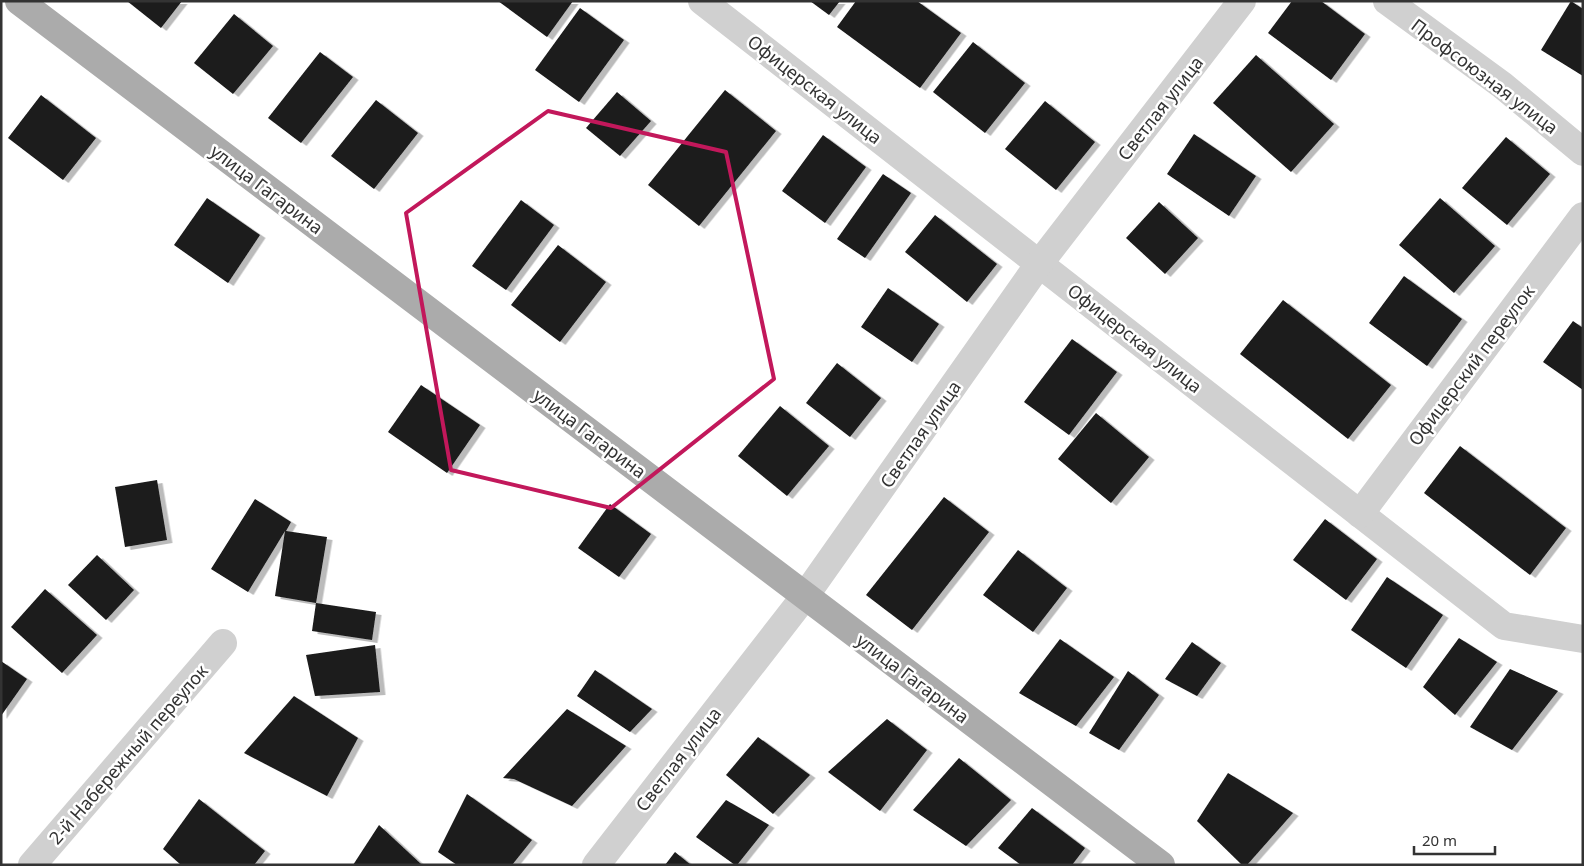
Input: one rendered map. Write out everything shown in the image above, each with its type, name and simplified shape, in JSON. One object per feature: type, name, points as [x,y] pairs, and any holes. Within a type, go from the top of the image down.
[{"type":"main road","name":"улица Гагарина","points":[[19,1],[1162,865]]},
{"type":"street","name":"Офицерская улица","points":[[702,1],[1504,626],[1583,639]]},
{"type":"street","name":"Светлая улица","points":[[596,865],[805,596],[1040,264],[1242,1]]},
{"type":"street","name":"Профсоюзная улица","points":[[1386,1],[1502,85],[1583,152]]},
{"type":"street","name":"Офицерский переулок","points":[[1360,514],[1583,216]]},
{"type":"street","name":"2-й Набережный переулок","points":[[32,865],[224,643]]},
{"type":"highlighted area","points":[[548,111],[726,152],[774,379],[611,508],[451,470],[406,213]]},
{"type":"building","points":[[127,1],[182,1],[161,28]]},
{"type":"building","points":[[498,1],[573,1],[547,37]]},
{"type":"building","points":[[810,1],[840,1],[829,15]]},
{"type":"building","points":[[856,1],[917,1],[961,33],[920,88],[837,27]]},
{"type":"building","points":[[1292,1],[1321,1],[1365,34],[1331,80],[1268,33]]},
{"type":"building","points":[[1571,1],[1583,9],[1583,76],[1541,50]]},
{"type":"building","points":[[580,8],[624,40],[579,102],[535,70]]},
{"type":"building","points":[[234,14],[273,46],[233,94],[194,63]]},
{"type":"building","points":[[973,42],[1025,83],[985,133],[933,92]]},
{"type":"building","points":[[320,52],[353,77],[301,143],[268,118]]},
{"type":"building","points":[[1256,55],[1334,124],[1291,172],[1213,103]]},
{"type":"building","points":[[725,90],[776,131],[699,226],[648,185]]},
{"type":"building","points":[[617,92],[651,121],[620,156],[586,128]]},
{"type":"building","points":[[41,95],[96,138],[63,180],[8,138]]},
{"type":"building","points":[[376,100],[418,133],[374,189],[331,156]]},
{"type":"building","points":[[1045,101],[1095,142],[1056,190],[1005,149]]},
{"type":"building","points":[[1194,134],[1256,176],[1229,216],[1167,174]]},
{"type":"building","points":[[823,135],[866,167],[825,223],[782,191]]},
{"type":"building","points":[[1506,137],[1550,174],[1507,225],[1462,188]]},
{"type":"building","points":[[883,174],[911,193],[865,258],[837,239]]},
{"type":"building","points":[[207,198],[260,235],[228,283],[174,245]]},
{"type":"building","points":[[1440,198],[1495,246],[1454,293],[1399,245]]},
{"type":"building","points":[[521,200],[554,225],[506,290],[472,266]]},
{"type":"building","points":[[1159,202],[1198,238],[1165,274],[1126,238]]},
{"type":"building","points":[[935,215],[997,264],[967,302],[905,252]]},
{"type":"building","points":[[558,245],[606,282],[560,342],[511,305]]},
{"type":"building","points":[[1404,276],[1462,319],[1427,366],[1369,323]]},
{"type":"building","points":[[888,288],[939,324],[912,362],[861,327]]},
{"type":"building","points":[[1283,300],[1391,385],[1348,439],[1240,354]]},
{"type":"building","points":[[1573,321],[1583,328],[1583,390],[1543,362]]},
{"type":"building","points":[[1072,339],[1117,372],[1069,435],[1024,402]]},
{"type":"building","points":[[837,363],[881,398],[850,437],[806,403]]},
{"type":"building","points":[[421,385],[480,425],[447,473],[388,432]]},
{"type":"building","points":[[780,406],[829,446],[787,496],[738,456]]},
{"type":"building","points":[[1096,413],[1149,457],[1111,503],[1058,459]]},
{"type":"building","points":[[1460,446],[1566,528],[1530,575],[1424,493]]},
{"type":"building","points":[[157,480],[167,540],[125,547],[115,487]]},
{"type":"building","points":[[944,497],[989,532],[912,630],[866,595]]},
{"type":"building","points":[[255,499],[291,522],[286,531],[327,537],[316,603],[275,596],[285,531],[248,592],[211,569]]},
{"type":"building","points":[[610,504],[651,534],[619,577],[578,548]]},
{"type":"building","points":[[1325,519],[1377,559],[1346,600],[1293,560]]},
{"type":"building","points":[[1018,550],[1067,588],[1033,632],[983,595]]},
{"type":"building","points":[[97,555],[134,590],[106,620],[68,585]]},
{"type":"building","points":[[1387,577],[1443,615],[1406,668],[1351,630]]},
{"type":"building","points":[[45,589],[97,635],[62,673],[11,627]]},
{"type":"building","points":[[316,603],[376,612],[372,640],[312,631]]},
{"type":"building","points":[[1459,638],[1497,662],[1455,715],[1423,687]]},
{"type":"building","points":[[1060,639],[1114,677],[1076,726],[1019,693]]},
{"type":"building","points":[[1192,642],[1221,663],[1197,696],[1165,679]]},
{"type":"building","points":[[375,645],[380,692],[315,696],[306,655]]},
{"type":"building","points":[[1,661],[27,679],[1,716]]},
{"type":"building","points":[[1510,669],[1558,691],[1512,750],[1470,727]]},
{"type":"building","points":[[595,670],[652,709],[630,732],[577,696]]},
{"type":"building","points":[[1128,671],[1159,695],[1119,750],[1089,733]]},
{"type":"building","points":[[294,696],[358,738],[327,796],[244,753]]},
{"type":"building","points":[[567,709],[626,746],[572,806],[514,779],[503,778]]},
{"type":"building","points":[[887,719],[927,750],[880,811],[828,772]]},
{"type":"building","points":[[758,737],[810,775],[773,814],[726,775]]},
{"type":"building","points":[[959,758],[1011,800],[966,846],[913,810]]},
{"type":"building","points":[[1228,773],[1293,813],[1247,865],[1242,865],[1197,821]]},
{"type":"building","points":[[467,794],[532,840],[512,865],[457,865],[438,852]]},
{"type":"building","points":[[199,799],[265,851],[254,865],[181,865],[163,849]]},
{"type":"building","points":[[726,800],[769,825],[737,865],[696,837]]},
{"type":"building","points":[[1032,808],[1085,848],[1072,865],[1021,865],[998,848]]},
{"type":"building","points":[[379,825],[421,864],[353,865]]},
{"type":"building","points":[[675,852],[691,865],[665,865]]}]
